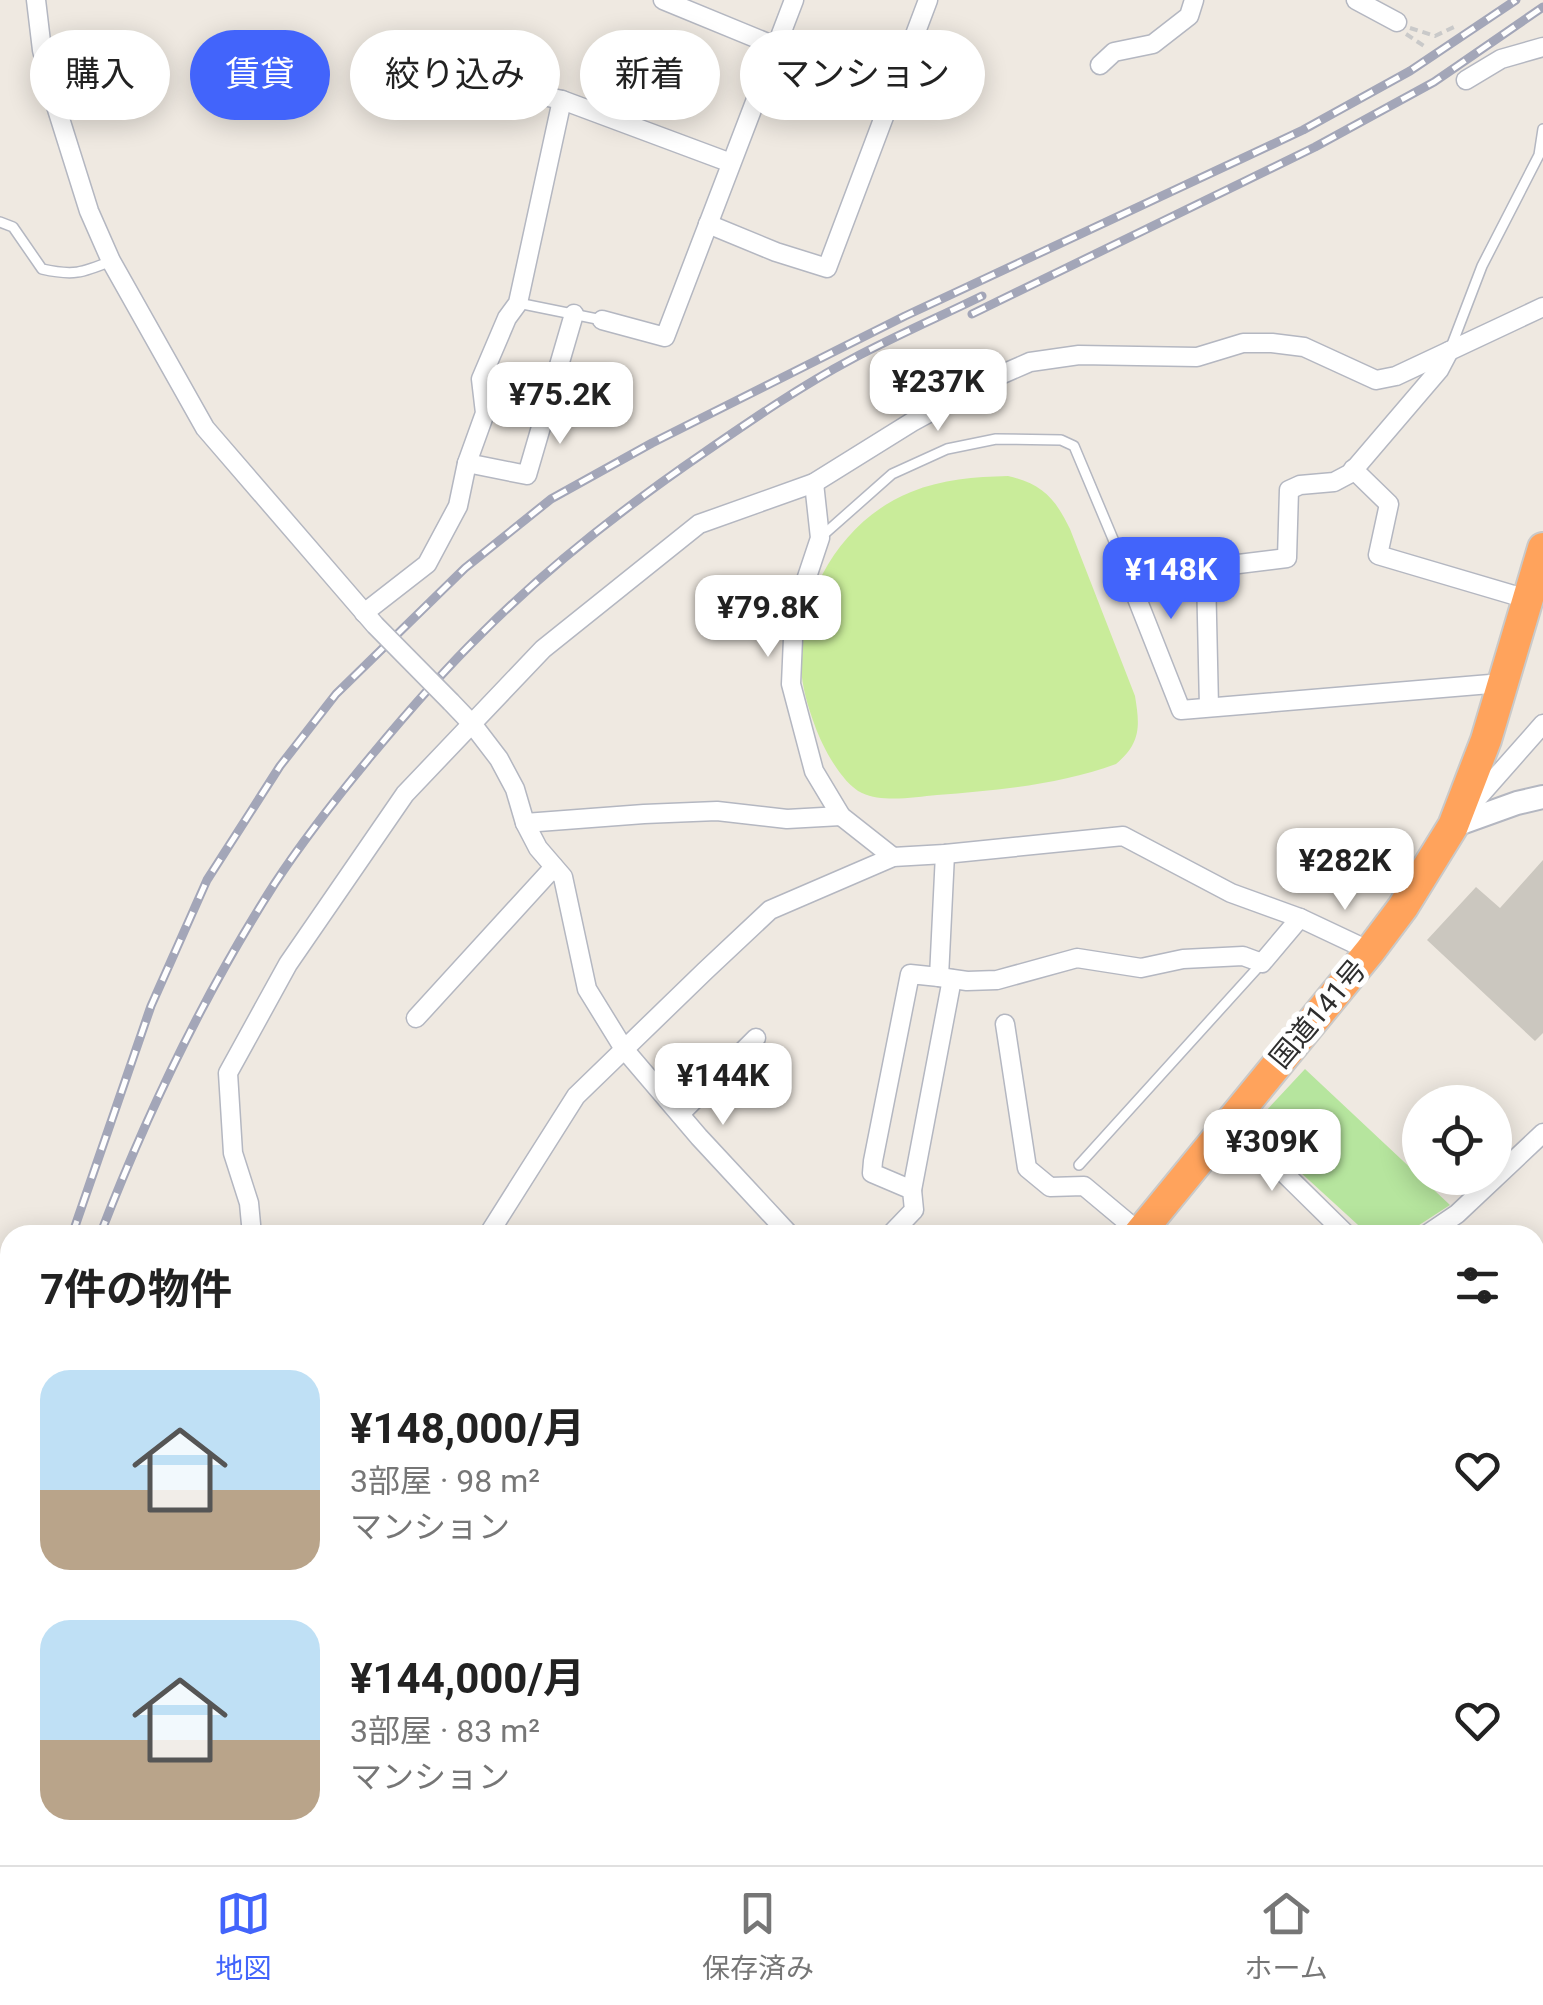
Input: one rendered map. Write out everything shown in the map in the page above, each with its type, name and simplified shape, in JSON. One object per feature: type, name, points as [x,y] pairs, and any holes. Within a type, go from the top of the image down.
[{"type":"highway","name":"国道141号","points":[[1146,1225],[1370,951],[1403,907],[1453,826],[1486,740],[1543,548]]},
{"type":"street","points":[[36,0],[42,50],[56,106],[89,211],[111,261],[205,428],[370,619],[473,725],[498,759],[515,789],[525,823],[538,848],[563,877],[587,988],[624,1048],[781,1225]]},
{"type":"street","points":[[663,0],[740,32]]},
{"type":"street","points":[[782,30],[794,0]]},
{"type":"street","points":[[708,224],[827,268],[928,0]]},
{"type":"street","points":[[1356,0],[1403,30]]},
{"type":"street","points":[[1100,65],[1114,52],[1154,44],[1189,16],[1190,1]]},
{"type":"street","points":[[1466,80],[1500,58],[1543,47]]},
{"type":"street","points":[[370,619],[427,564],[458,506],[466,463],[485,413],[481,380],[507,318],[518,303],[562,100],[732,163]]},
{"type":"street","points":[[602,320],[665,337],[748,120]]},
{"type":"street","points":[[251,1225],[249,1203],[233,1153],[228,1074],[288,964],[405,794],[543,648],[699,524],[814,483],[912,422],[1030,362],[1079,354],[1197,357],[1243,343],[1272,343],[1304,347],[1376,380],[1396,376],[1543,307]]},
{"type":"street","points":[[466,463],[527,475],[574,314]]},
{"type":"street","points":[[1209,707],[1206,574],[1214,566],[1287,558],[1289,490],[1334,482],[1351,473],[1439,370],[1449,350]]},
{"type":"street","points":[[1353,470],[1389,504],[1378,555],[1528,600]]},
{"type":"street","points":[[814,483],[820,538],[794,616],[791,684],[814,771],[841,816],[893,857]]},
{"type":"street","points":[[1120,558],[1180,710],[1502,683]]},
{"type":"street","points":[[1453,826],[1543,724]]},
{"type":"street","points":[[1453,826],[1543,798]]},
{"type":"street","points":[[525,823],[718,811],[786,819],[841,816]]},
{"type":"street","points":[[494,1225],[576,1096],[770,910],[893,857],[1123,836],[1231,893],[1300,918],[1370,951]]},
{"type":"street","points":[[900,1225],[914,1210],[912,1190],[945,978],[945,854]]},
{"type":"street","points":[[416,1018],[554,867]]},
{"type":"street","points":[[912,1190],[872,1173],[910,974],[967,982],[997,980],[1077,958],[1141,968],[1183,958],[1243,956],[1262,964],[1300,918]]},
{"type":"street","points":[[1005,1024],[1027,1168],[1050,1187],[1084,1186],[1129,1225]]},
{"type":"street","points":[[680,1114],[756,1038]]},
{"type":"street","points":[[1230,1120],[1337,1225]]},
{"type":"street","points":[[1441,1225],[1543,1133]]},
{"type":"lane","points":[[1449,350],[1482,266],[1539,155],[1543,129]]},
{"type":"lane","points":[[0,222],[12,227],[42,269],[66,274],[111,261]]},
{"type":"lane","points":[[518,303],[602,320]]},
{"type":"lane","points":[[820,538],[892,474],[948,449],[996,439],[1061,440],[1074,446],[1120,558]]},
{"type":"lane","points":[[1079,1165],[1262,964]]},
{"type":"path","points":[[1403,30],[1435,36],[1454,27]]},
{"type":"path","points":[[1403,30],[1427,48]]},
{"type":"green space","points":[[1008,476],[1030,483],[1046,494],[1070,529],[1135,696],[1138,725],[1134,741],[1116,764],[1050,782],[899,798],[862,793],[847,782],[828,754],[804,689],[802,640],[817,587],[846,540],[887,504],[935,484]]},
{"type":"green space","points":[[1305,1069],[1402,1160],[1402,1195],[1439,1195],[1450,1205],[1419,1225],[1358,1225],[1251,1127]]},
{"type":"building","points":[[1543,860],[1543,1033],[1535,1041],[1427,940],[1476,887],[1500,908]]},
{"type":"railway","points":[[75,1225],[151,1006],[207,880],[280,766],[336,694],[465,568],[551,499],[652,443],[905,316],[1303,130],[1410,71],[1516,0]]},
{"type":"railway","points":[[972,314],[1315,147],[1434,82],[1543,7]]},
{"type":"railway","points":[[104,1225],[178,1055],[249,925],[333,803],[453,662],[562,560],[705,452],[833,369],[982,296]]}]
